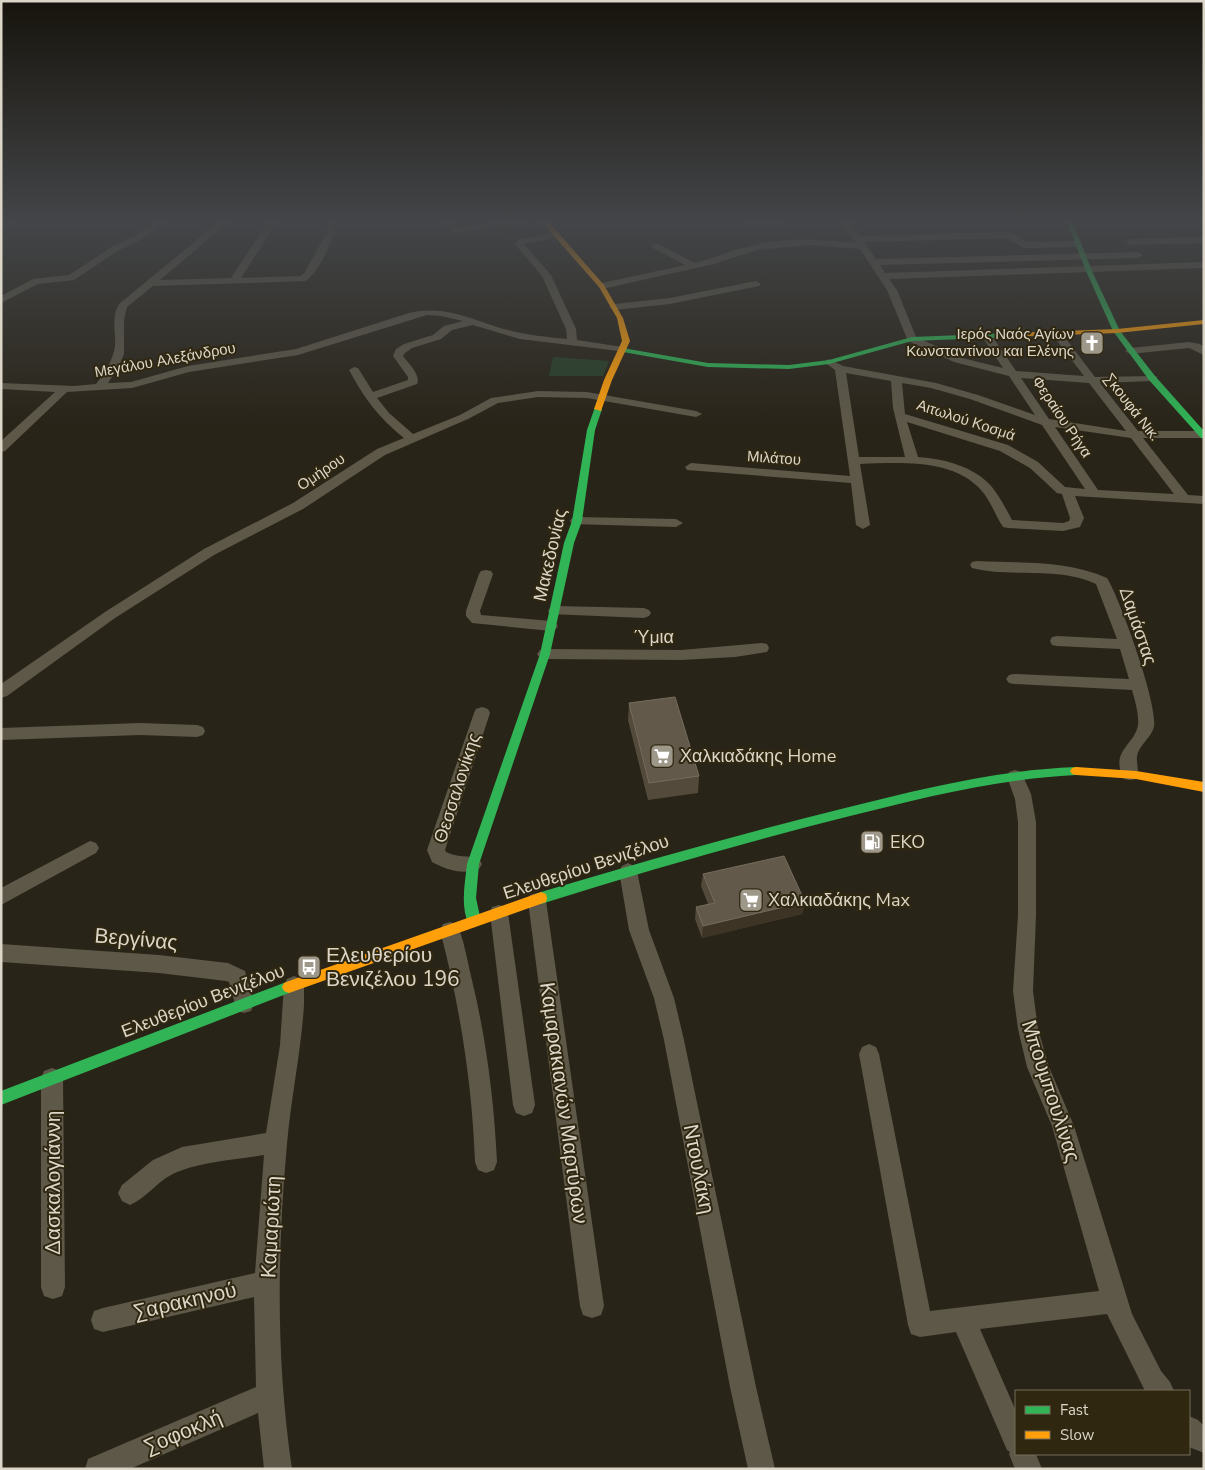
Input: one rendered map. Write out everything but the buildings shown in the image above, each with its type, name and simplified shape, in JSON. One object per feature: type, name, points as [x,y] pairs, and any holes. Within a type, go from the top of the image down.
[{"type":"street","points":[[1,300],[23,289]]},
{"type":"street","points":[[99,388],[116,360],[120,341],[117,322],[122,309],[129,300],[144,289]]},
{"type":"street","points":[[552,289],[571,329],[572,343]]},
{"type":"street","name":"Μακεδονίας","points":[[474,921],[470,898],[474,864],[545,654],[569,543],[577,521],[590,438],[602,397],[626,344],[626,336],[614,307],[603,289]]},
{"type":"street","points":[[614,307],[670,301],[733,289]]},
{"type":"street","points":[[890,289],[895,296],[912,339],[950,357],[1013,374],[1045,378],[1092,380],[1152,378]]},
{"type":"street","points":[[1098,289],[1117,331],[1130,351],[1203,435]]},
{"type":"street","name":"Μεγάλου Αλεξάνδρου","points":[[1,386],[64,389],[99,388],[132,384],[204,366],[290,354],[424,312],[446,312],[514,335],[623,350],[683,361],[722,366],[789,367],[834,365],[912,339],[1117,331],[1204,322]]},
{"type":"street","points":[[369,397],[413,382],[413,377],[398,356],[403,349],[437,338],[448,328],[471,322]]},
{"type":"street","name":"Σκουφά Νικ.","points":[[1056,334],[1184,499]]},
{"type":"street","name":"Φεραίου Ρήγα","points":[[986,335],[1094,493]]},
{"type":"street","points":[[1130,351],[1189,345],[1196,346],[1204,352]]},
{"type":"street","points":[[863,525],[853,460],[834,365],[974,397],[1044,422],[1135,436],[1203,435]]},
{"type":"street","points":[[354,370],[369,397],[382,414],[411,438]]},
{"type":"street","points":[[897,378],[896,386],[901,416],[912,459]]},
{"type":"street","points":[[1,448],[64,389]]},
{"type":"street","name":"Ομήρου","points":[[1,692],[110,615],[228,541],[298,506],[381,452],[503,398],[553,394],[602,397],[696,414]]},
{"type":"street","name":"Αιτωλού Κοσμά","points":[[901,416],[1004,448],[1034,465],[1061,490],[1067,492]]},
{"type":"street","points":[[853,460],[912,459],[958,470],[976,478],[986,487],[1008,524],[1063,527],[1075,524],[1077,518],[1067,492],[1204,500]]},
{"type":"street","name":"Μιλάτου","points":[[691,468],[855,480]]},
{"type":"street","points":[[577,521],[676,523]]},
{"type":"street","name":"Δαμάστας","points":[[977,565],[1077,573],[1095,577],[1104,585],[1146,712],[1146,723],[1142,734],[1128,755],[1130,774]]},
{"type":"street","points":[[486,574],[473,611],[473,616],[477,620],[551,626]]},
{"type":"street","points":[[555,611],[644,613]]},
{"type":"street","points":[[1057,641],[1125,644]]},
{"type":"street","name":"Ύμια","points":[[545,654],[683,655],[762,648]]},
{"type":"street","points":[[1014,679],[1138,685]]},
{"type":"street","name":"Θεσσαλονίκης","points":[[474,864],[453,864],[438,857],[436,850],[482,713]]},
{"type":"street","points":[[1,734],[146,729],[197,731]]},
{"type":"street","name":"Ελευθερίου Βενιζέλου","points":[[1,1098],[244,1004],[474,921],[628,871],[798,823],[946,789],[1015,777],[1072,771],[1130,774],[1204,787]]},
{"type":"street","name":"Μπουμπουλίνας","points":[[1015,777],[1021,788],[1026,807],[1027,822],[1027,915],[1023,971],[1025,1012],[1038,1066],[1064,1126],[1115,1301],[1133,1344],[1152,1380],[1160,1390]]},
{"type":"street","points":[[1,897],[90,848]]},
{"type":"street","name":"Ντουλάκη","points":[[628,871],[640,930],[664,998],[674,1040],[743,1388],[762,1469]]},
{"type":"street","name":"Καμαρακιανών Μαρτύρων","points":[[537,901],[592,1306]]},
{"type":"street","points":[[499,913],[524,1105]]},
{"type":"street","points":[[450,930],[461,969],[478,1053],[485,1104],[486,1162]]},
{"type":"street","name":"Βεργίνας","points":[[1,953],[159,964],[228,972],[238,977],[244,1004]]},
{"type":"street","name":"Καμαριώτη","points":[[278,1469],[268,1395],[267,1282],[276,1142],[292,1029],[294,986]]},
{"type":"street","points":[[869,1054],[920,1325],[1115,1301]]},
{"type":"street","name":"Δασκαλογιάννη","points":[[52,1078],[53,1287]]},
{"type":"street","points":[[130,1194],[161,1168],[182,1158],[201,1153],[276,1142]]},
{"type":"street","name":"Σαρακηνού","points":[[103,1320],[267,1282]]},
{"type":"street","points":[[963,1319],[1015,1439]]},
{"type":"street","name":"Σοφοκλή","points":[[98,1469],[268,1395]]},
{"type":"street","points":[[1190,1430],[1194,1436],[1204,1440]]},
{"type":"street","points":[[1022,1455],[1029,1469]]},
{"type":"green space","points":[[553,357],[609,361],[603,376],[549,376]]},
{"type":"traffic: fast","points":[[1097,289],[1117,331],[1152,378],[1204,436]]},
{"type":"traffic: fast","points":[[623,350],[708,365],[789,367],[829,362],[912,339],[1012,335]]},
{"type":"traffic: fast","points":[[474,921],[470,898],[473,864],[545,654],[569,543],[577,521],[591,430],[598,409]]},
{"type":"traffic: fast","points":[[541,898],[739,840],[912,796],[994,779],[1048,772],[1076,771]]},
{"type":"traffic: fast","points":[[1,1098],[289,987]]},
{"type":"traffic: slow","points":[[598,409],[608,380],[626,341],[620,318],[603,289]]},
{"type":"traffic: slow","points":[[1012,335],[1117,331],[1204,322]]},
{"type":"traffic: slow","points":[[1076,771],[1136,775],[1204,787]]},
{"type":"traffic: slow","points":[[289,987],[541,898]]},
{"type":"place","name":"Ιερός Ναός Αγίων Κωνσταντίνου και Ελένης","points":[[1092,343]]},
{"type":"place","name":"Χαλκιαδάκης Home","points":[[662,756]]},
{"type":"place","name":"EKO","points":[[872,842]]},
{"type":"place","name":"Χαλκιαδάκης Max","points":[[751,900]]},
{"type":"place","name":"Ελευθερίου Βενιζέλου 196","points":[[309,967]]}]
